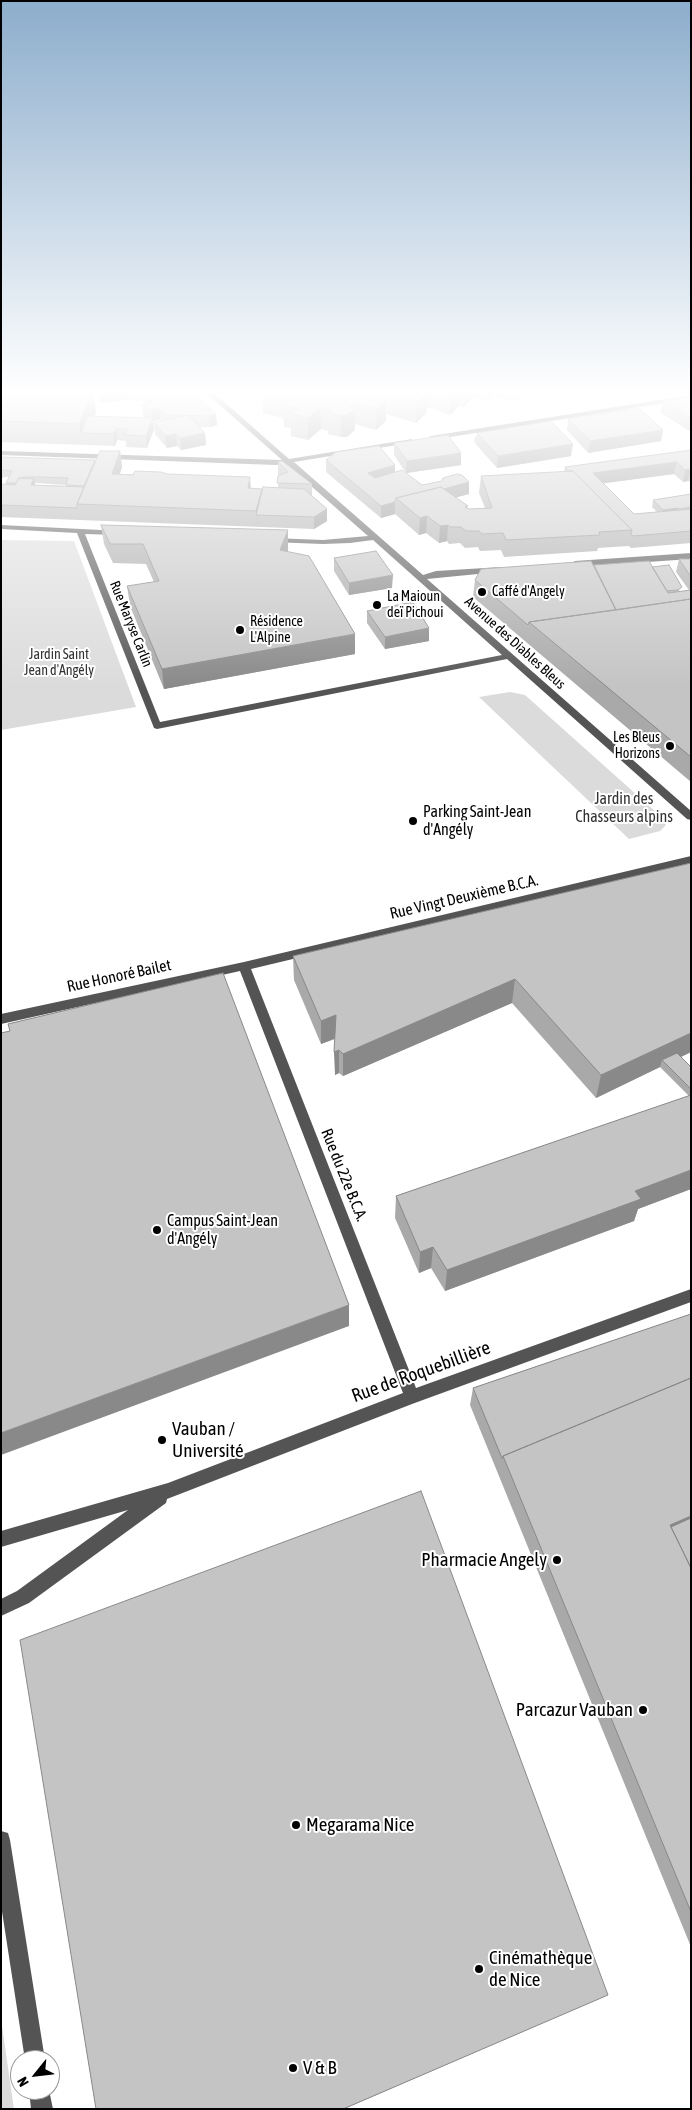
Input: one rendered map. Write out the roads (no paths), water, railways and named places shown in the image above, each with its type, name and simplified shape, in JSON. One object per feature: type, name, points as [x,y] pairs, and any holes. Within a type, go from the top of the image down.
[{"type":"street","name":"Avenue des Diables Bleus","points":[[322,490],[691,817]]},
{"type":"street","points":[[1,527],[129,533]]},
{"type":"street","name":"Rue Maryse Carlin","points":[[80,531],[157,726],[509,656]]},
{"type":"street","points":[[265,540],[323,542],[350,541],[375,537]]},
{"type":"street","points":[[562,565],[691,556]]},
{"type":"street","points":[[421,578],[436,574],[512,568]]},
{"type":"street","name":"Rue Vingt Deuxième B.C.A.","points":[[244,966],[691,860]]},
{"type":"street","name":"Rue Honoré Bailet","points":[[1,1019],[244,966]]},
{"type":"street","name":"Rue du 22e B.C.A.","points":[[244,966],[412,1397]]},
{"type":"street","name":"Rue de Roquebillière","points":[[1,1539],[168,1491],[412,1397],[691,1295]]},
{"type":"street","name":"Rue de Roquebillière","points":[[1,1608],[23,1597],[168,1491]]},
{"type":"street","points":[[1,1840],[33,2050]]},
{"type":"place","name":"Caffé d'Angely","points":[[482,592]]},
{"type":"place","name":"La Maioun deï Pichoui","points":[[377,605]]},
{"type":"place","name":"Résidence L'Alpine","points":[[240,630]]},
{"type":"place","name":"Les Bleus Horizons","points":[[670,746]]},
{"type":"place","name":"Parking Saint-Jean d'Angély","points":[[413,821]]},
{"type":"place","name":"Campus Saint-Jean d'Angély","points":[[157,1230]]},
{"type":"place","name":"Vauban / Université","points":[[162,1440]]},
{"type":"place","name":"Pharmacie Angely","points":[[557,1560]]},
{"type":"place","name":"Parcazur Vauban","points":[[643,1710]]},
{"type":"place","name":"Megarama Nice","points":[[296,1825]]},
{"type":"place","name":"Cinémathèque de Nice","points":[[479,1969]]},
{"type":"place","name":"V & B","points":[[293,2068]]},
{"type":"park label","name":"Jardin Saint Jean d'Angély","points":[[59,664]]},
{"type":"park label","name":"Jardin des Chasseurs alpins","points":[[624,808]]}]
